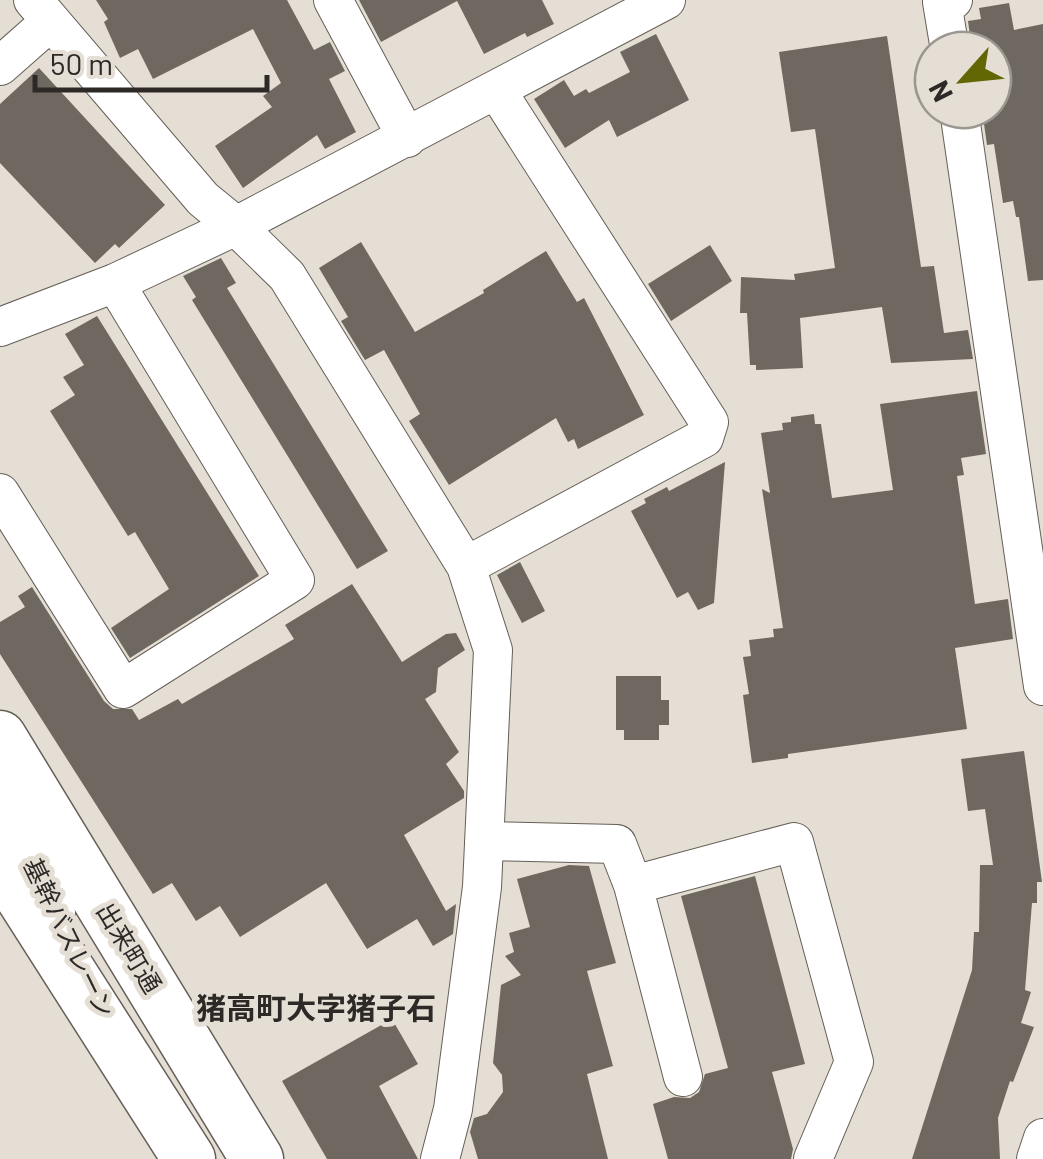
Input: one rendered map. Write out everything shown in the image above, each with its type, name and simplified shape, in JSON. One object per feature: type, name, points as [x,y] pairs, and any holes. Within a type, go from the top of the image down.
[{"type":"main road","name":"出来町通","points":[[0,737],[257,1159]]},
{"type":"main road","points":[[0,863],[189,1159]]},
{"type":"street","points":[[333,0],[407,138]]},
{"type":"street","points":[[0,327],[116,283],[236,226],[666,0]]},
{"type":"street","points":[[946,1],[948,30]]},
{"type":"street","points":[[0,66],[42,10],[203,200],[287,276],[466,566],[493,650],[482,887],[453,1109],[440,1159]]},
{"type":"street","points":[[466,566],[704,438],[709,422],[497,91]]},
{"type":"street","points":[[962,130],[1043,686]]},
{"type":"street","points":[[0,493],[123,689],[295,580],[116,283]]},
{"type":"street","name":"基幹バスレーン","points":[[0,806],[135,1071]]},
{"type":"street","points":[[484,841],[618,844],[633,885],[683,1077]]},
{"type":"street","points":[[633,885],[794,842],[854,1062],[814,1159]]},
{"type":"street","points":[[1036,1159],[1043,1138]]},
{"type":"building","points":[[96,0],[287,0],[314,50],[330,42],[345,71],[329,79],[356,132],[325,149],[317,135],[243,188],[215,146],[272,107],[263,96],[281,83],[253,29],[153,79],[138,49],[120,58],[104,22],[108,19]]},
{"type":"building","points":[[359,0],[542,0],[554,24],[527,37],[525,33],[484,54],[457,1],[381,42]]},
{"type":"building","points":[[1009,3],[1014,30],[1043,24],[1043,280],[1028,281],[1019,217],[1013,201],[1003,203],[994,144],[987,145],[985,130],[1013,130],[1013,30],[969,30],[968,21],[981,19],[979,8]]},
{"type":"building","points":[[656,34],[689,100],[617,137],[609,120],[565,148],[534,99],[564,80],[574,96],[586,89],[589,93],[630,72],[620,52]]},
{"type":"building","points":[[887,36],[921,267],[934,266],[944,333],[968,330],[973,359],[891,363],[882,307],[800,318],[803,368],[756,370],[756,365],[750,365],[747,313],[740,313],[741,277],[795,280],[794,274],[835,268],[815,129],[791,132],[779,52]]},
{"type":"building","points":[[39,68],[165,205],[119,248],[115,244],[95,263],[0,163],[0,104]]},
{"type":"building","points":[[361,242],[415,332],[484,293],[483,290],[546,251],[577,302],[584,298],[644,415],[578,449],[574,439],[568,442],[556,418],[449,485],[409,421],[420,414],[384,350],[365,360],[341,321],[348,317],[319,268]]},
{"type":"building","points":[[710,245],[732,281],[671,321],[648,284]]},
{"type":"building","points":[[221,258],[236,283],[227,288],[388,551],[357,569],[192,300],[196,297],[183,276]]},
{"type":"building","points":[[97,316],[259,576],[130,658],[111,628],[169,589],[135,532],[128,536],[50,411],[75,395],[63,377],[84,365],[65,334]]},
{"type":"building","points":[[977,391],[986,454],[961,458],[964,475],[957,476],[975,604],[1008,599],[1013,639],[955,648],[967,729],[788,754],[788,758],[752,763],[743,695],[749,694],[743,657],[751,656],[749,640],[774,637],[773,629],[783,628],[762,489],[770,493],[761,433],[783,430],[782,423],[791,422],[791,417],[814,414],[815,424],[821,424],[832,498],[893,490],[880,404]]},
{"type":"building","points":[[725,462],[714,603],[698,610],[688,592],[677,598],[631,511],[667,487],[669,491]]},
{"type":"building","points":[[520,562],[545,611],[522,623],[497,575]]},
{"type":"building","points":[[352,584],[402,662],[446,634],[456,633],[465,650],[438,668],[436,692],[425,699],[459,752],[446,764],[464,791],[464,798],[404,835],[446,911],[456,904],[453,934],[433,946],[417,919],[367,949],[326,883],[240,937],[220,906],[196,921],[172,883],[153,894],[0,654],[0,622],[25,607],[18,596],[32,587],[104,701],[113,709],[132,709],[139,720],[178,699],[182,704],[294,639],[285,625]]},
{"type":"building","points":[[616,676],[661,676],[661,700],[669,700],[669,725],[659,725],[659,740],[624,740],[624,730],[616,730]]},
{"type":"building","points":[[1024,751],[1042,882],[1037,882],[1037,903],[1032,903],[1025,990],[1031,992],[1021,1023],[1034,1027],[998,1118],[1000,1159],[912,1159],[972,970],[974,932],[979,932],[980,865],[993,865],[985,809],[968,811],[961,759]]},
{"type":"building","points":[[569,865],[589,866],[616,963],[587,971],[613,1066],[587,1074],[608,1159],[478,1159],[470,1132],[474,1118],[487,1114],[503,1092],[502,1075],[493,1063],[501,985],[521,975],[505,956],[514,952],[509,933],[530,927],[517,879]]},
{"type":"building","points":[[755,876],[805,1064],[772,1072],[793,1149],[791,1159],[668,1159],[653,1104],[674,1097],[690,1098],[699,1092],[705,1074],[728,1068],[681,896]]},
{"type":"building","points":[[392,1019],[418,1064],[379,1086],[418,1159],[327,1159],[282,1081]]},
{"type":"district","name":"猪高町大字猪子石","points":[[316,1009]]}]
